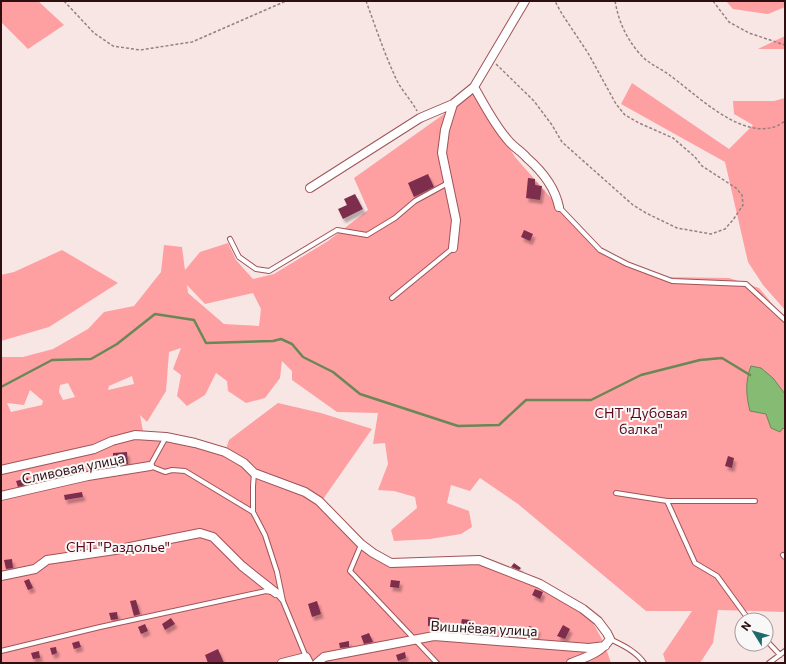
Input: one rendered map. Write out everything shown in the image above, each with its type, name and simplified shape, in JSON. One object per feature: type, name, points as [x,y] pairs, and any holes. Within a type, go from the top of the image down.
[{"type":"street","points":[[310,188],[420,118],[453,104],[474,87],[526,1]]},
{"type":"street","points":[[474,87],[506,138],[538,168],[557,198],[558,207]]},
{"type":"street","points":[[453,104],[445,130],[442,153],[456,220],[453,248]]},
{"type":"street","points":[[1,470],[94,449],[135,435],[166,437],[195,442],[225,452],[244,463],[254,472],[305,492],[318,501],[361,544],[391,563],[479,560],[540,584],[583,609],[598,621],[607,633],[608,643],[594,654],[571,663]]},
{"type":"street","name":"Сливовая улица","points":[[1,496],[88,476],[150,466]]},
{"type":"street","points":[[1,576],[35,569],[48,560],[115,550],[200,534],[213,537],[242,566],[276,593]]},
{"type":"street","name":"Вишнёвая улица","points":[[317,663],[324,657],[434,636],[589,648],[608,643]]},
{"type":"street","points":[[282,663],[307,660]]},
{"type":"lane","points":[[230,239],[239,257],[256,269],[268,271],[338,230],[367,235],[395,218],[415,201],[448,183]]},
{"type":"lane","points":[[558,207],[600,250],[627,264],[672,282],[746,284],[785,320]]},
{"type":"lane","points":[[392,298],[453,248]]},
{"type":"lane","points":[[166,437],[150,466],[165,472],[172,470],[185,472],[252,512],[265,535],[278,572],[283,601],[307,660]]},
{"type":"lane","points":[[252,512],[254,472]]},
{"type":"lane","points":[[616,493],[667,501],[755,501]]},
{"type":"lane","points":[[667,501],[694,563],[717,576],[743,612]]},
{"type":"lane","points":[[361,544],[350,571],[437,663]]},
{"type":"lane","points":[[1,651],[266,591],[276,593],[283,601]]},
{"type":"lane","points":[[608,643],[629,648],[641,658],[644,663]]},
{"type":"lane","points":[[774,649],[780,655]]},
{"type":"lane","points":[[769,663],[785,651]]},
{"type":"path","points":[[64,1],[94,33],[113,46],[140,50],[192,42],[286,1]]},
{"type":"path","points":[[366,1],[394,75],[401,88],[410,98],[420,118]]},
{"type":"path","points":[[491,58],[534,101],[552,125],[562,142],[633,205],[677,228],[711,234],[725,229],[734,220],[743,205],[742,195],[736,188],[702,166],[691,153],[673,138],[625,115],[616,104],[588,53],[556,4],[556,1]]},
{"type":"path","points":[[615,1],[619,20],[628,39],[639,54],[649,63],[668,74],[713,110],[727,118],[747,126],[764,129],[775,127],[785,121]]},
{"type":"path","points":[[713,1],[729,22],[749,33],[785,45]]},
{"type":"green space","points":[[1,1],[38,1],[64,25],[28,49],[1,22]]},
{"type":"green space","points":[[726,1],[785,1],[785,7],[768,14],[733,9]]},
{"type":"green space","points":[[785,36],[785,49],[758,49]]},
{"type":"green space","points":[[632,83],[729,149],[753,125],[734,114],[733,101],[774,101],[785,98],[785,310],[763,285],[748,262],[725,162],[621,104]]},
{"type":"green space","points":[[475,92],[515,157],[559,207],[606,255],[661,277],[729,278],[759,288],[785,319],[785,612],[718,610],[713,643],[700,663],[666,663],[663,654],[692,611],[646,611],[518,504],[480,478],[470,491],[451,485],[447,503],[469,511],[472,527],[461,534],[430,539],[394,541],[391,530],[417,508],[415,497],[394,491],[378,490],[388,464],[385,443],[373,444],[378,413],[337,412],[292,380],[292,371],[282,361],[280,378],[265,398],[246,403],[228,391],[227,381],[216,373],[205,395],[187,406],[177,396],[181,375],[173,369],[181,348],[169,352],[166,391],[147,422],[140,415],[143,431],[196,440],[226,449],[229,440],[278,403],[321,413],[372,429],[319,505],[386,565],[477,564],[537,587],[574,608],[592,621],[604,643],[611,663],[1,663],[1,357],[23,357],[53,349],[88,329],[104,312],[134,306],[161,272],[164,245],[182,247],[185,270],[200,252],[228,243],[236,260],[253,279],[274,274],[328,241],[368,210],[354,178]],"holes":[[[187,285],[205,304],[253,293],[261,309],[259,326],[224,324],[188,293]],[[132,376],[134,384],[108,390],[109,386]],[[68,383],[75,397],[63,400],[59,392],[60,385]],[[30,390],[43,401],[42,405],[11,412],[7,403],[24,405]]]},
{"type":"green space","points":[[62,250],[118,283],[49,327],[1,341],[1,275],[14,272]]},
{"type":"shaded area","points":[[751,366],[761,368],[773,378],[785,394],[785,429],[783,428],[780,432],[771,428],[766,414],[750,411],[747,388]]},
{"type":"building","points":[[428,174],[434,187],[414,197],[408,183]]},
{"type":"building","points":[[528,178],[535,179],[535,185],[542,186],[540,200],[526,198]]},
{"type":"building","points":[[355,194],[363,209],[343,219],[338,209],[347,205],[344,199]]},
{"type":"building","points":[[524,230],[533,234],[530,241],[521,237]]},
{"type":"building","points":[[127,452],[128,464],[109,467],[108,458],[113,458],[113,453]]},
{"type":"building","points":[[728,456],[734,458],[732,468],[725,466]]},
{"type":"building","points":[[28,478],[29,484],[18,487],[16,481]]},
{"type":"building","points":[[82,492],[83,497],[65,500],[64,495]]},
{"type":"building","points":[[12,559],[13,568],[6,569],[4,560]]},
{"type":"building","points":[[514,563],[521,568],[519,570],[511,567]]},
{"type":"building","points":[[29,579],[33,588],[28,590],[24,581]]},
{"type":"building","points":[[391,580],[400,581],[399,588],[390,587]]},
{"type":"building","points":[[535,589],[543,592],[540,599],[532,595]]},
{"type":"building","points":[[136,600],[140,614],[134,616],[130,601]]},
{"type":"building","points":[[317,601],[321,614],[312,617],[308,604]]},
{"type":"building","points":[[117,612],[118,619],[111,620],[109,613]]},
{"type":"building","points":[[428,617],[439,618],[439,627],[428,626]]},
{"type":"building","points":[[171,618],[175,624],[165,630],[162,624]]},
{"type":"building","points":[[462,619],[471,620],[469,633],[459,632]]},
{"type":"building","points":[[145,624],[148,631],[141,634],[138,627]]},
{"type":"building","points":[[563,625],[570,629],[565,639],[557,636]]},
{"type":"building","points":[[529,626],[538,629],[536,638],[526,635]]},
{"type":"building","points":[[369,633],[373,642],[364,644],[361,636]]},
{"type":"building","points":[[79,641],[81,647],[74,649],[72,643]]},
{"type":"building","points":[[349,641],[349,647],[340,648],[339,643]]},
{"type":"building","points":[[56,647],[57,653],[52,655],[50,648]]},
{"type":"building","points":[[218,649],[224,663],[208,663],[205,655]]},
{"type":"building","points":[[39,651],[40,658],[33,659],[31,653]]},
{"type":"building","points":[[405,652],[406,658],[398,661],[396,655]]},
{"type":"waterway","points":[[1,387],[52,360],[91,359],[117,344],[155,314],[194,320],[206,343],[273,341],[281,339],[292,344],[303,357],[333,372],[360,394],[458,426],[499,425],[526,400],[591,400],[641,375],[700,360],[722,358],[750,375]]},
{"type":"park label","name":"СНТ \"Дубовая балка\"","points":[[641,420]]},
{"type":"park label","name":"СНТ \"Раздолье\"","points":[[118,546]]}]
